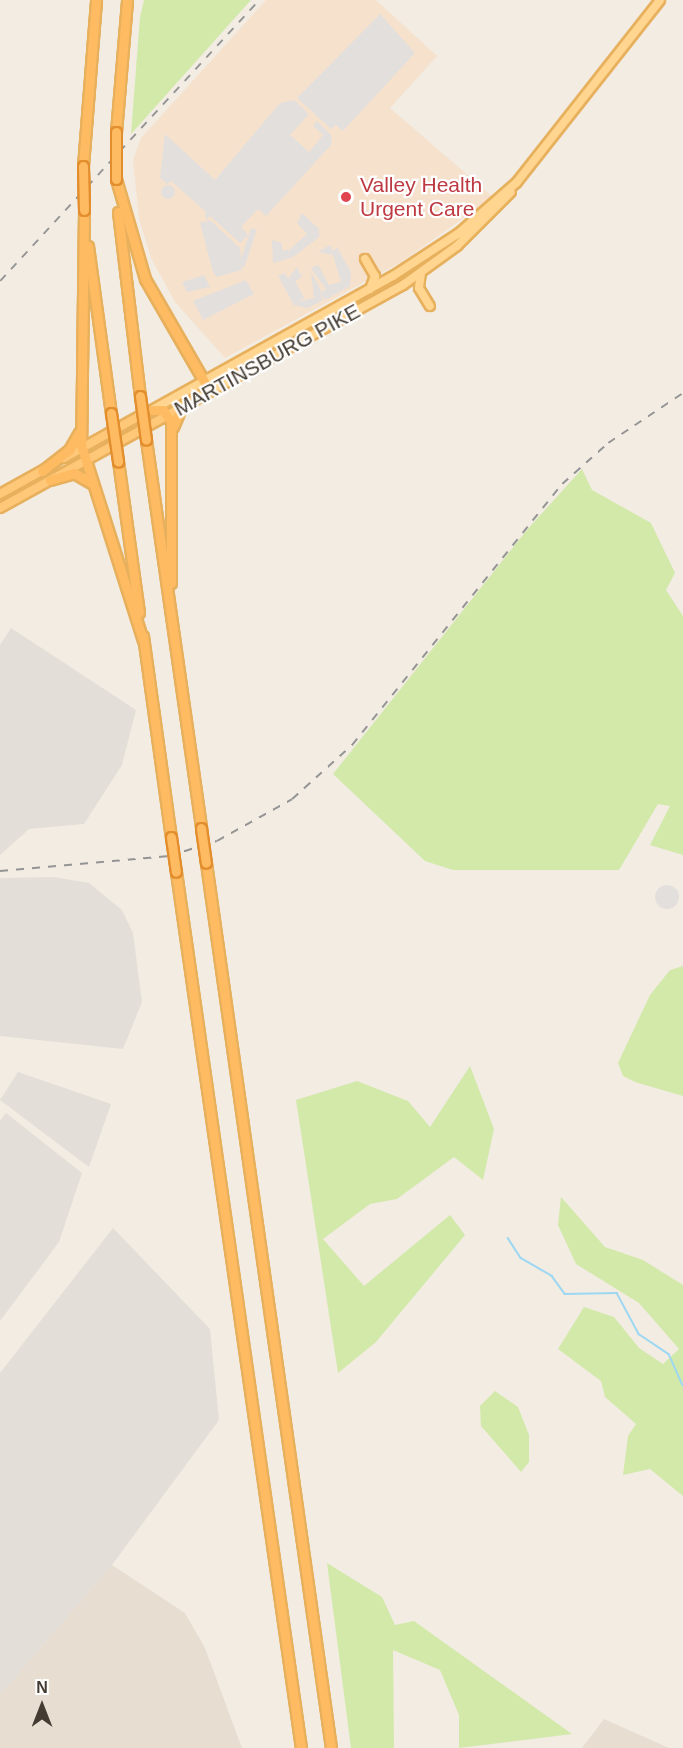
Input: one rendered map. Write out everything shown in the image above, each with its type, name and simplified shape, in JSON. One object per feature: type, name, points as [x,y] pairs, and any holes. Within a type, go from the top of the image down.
[{"type":"highway","points":[[96,0],[83,166],[81,448],[143,640]]},
{"type":"highway","points":[[127,0],[116,132],[116,179],[140,396],[331,1748]]},
{"type":"highway","points":[[116,179],[138,265],[209,392]]},
{"type":"highway","points":[[84,210],[301,1748]]},
{"type":"highway","name":"MARTINSBURG PIKE","points":[[0,508],[209,392]]},
{"type":"highway","points":[[171,442],[183,406]]},
{"type":"highway","points":[[152,410],[168,415],[171,442],[174,633]]},
{"type":"highway","name":"MARTINSBURG PIKE","points":[[0,494],[152,410]]},
{"type":"highway","points":[[42,471],[73,446],[80,428]]},
{"type":"highway","points":[[50,480],[78,474],[92,485]]},
{"type":"main road","name":"MARTINSBURG PIKE","points":[[209,392],[421,273],[488,218],[660,0]]},
{"type":"main road","name":"MARTINSBURG PIKE","points":[[152,410],[368,290],[452,238],[514,185]]},
{"type":"main road","points":[[365,259],[375,276],[368,290]]},
{"type":"main road","points":[[421,273],[419,288],[430,306]]},
{"type":"shaded area","points":[[266,0],[376,0],[437,56],[390,108],[493,197],[403,261],[225,358],[175,302],[151,258],[139,219],[133,160],[141,138]]},
{"type":"shaded area","points":[[380,14],[415,53],[343,131],[336,125],[331,129],[297,98]]},
{"type":"shaded area","points":[[294,100],[309,114],[290,135],[309,152],[323,135],[313,126],[317,121],[331,135],[332,144],[266,216],[258,209],[241,227],[248,235],[240,243],[210,216],[206,220],[205,211],[171,181],[167,184],[160,178],[165,134],[215,180],[280,103]]},
{"type":"shaded area","points":[[165,185],[171,185],[175,192],[171,199],[165,199],[161,195],[161,189]]},
{"type":"shaded area","points":[[302,213],[319,229],[319,237],[293,257],[273,263],[272,240],[282,243],[282,250],[289,250],[307,234],[297,223]]},
{"type":"shaded area","points":[[210,220],[240,248],[242,270],[217,277],[213,272],[200,223]]},
{"type":"shaded area","points":[[251,228],[257,230],[245,267],[239,265]]},
{"type":"shaded area","points":[[330,245],[333,251],[337,247],[351,272],[350,286],[325,300],[321,292],[326,289],[311,268],[318,265],[329,285],[341,282],[333,255],[318,252]]},
{"type":"shaded area","points":[[297,267],[302,277],[295,281],[304,298],[299,301],[314,298],[311,272],[320,288],[323,300],[308,308],[294,305],[278,276],[285,273],[288,279]]},
{"type":"shaded area","points":[[204,275],[210,287],[187,292],[182,282]]},
{"type":"shaded area","points":[[246,280],[254,294],[203,320],[193,301]]},
{"type":"shaded area","points":[[11,628],[136,710],[122,765],[84,824],[29,829],[0,855],[0,645]]},
{"type":"shaded area","points":[[54,877],[89,883],[122,910],[133,933],[142,1002],[123,1049],[0,1036],[0,878]]},
{"type":"shaded area","points":[[667,885],[676,888],[679,897],[676,906],[667,909],[658,906],[655,897],[658,888]]},
{"type":"shaded area","points":[[18,1072],[111,1104],[89,1167],[0,1100]]},
{"type":"shaded area","points":[[6,1113],[82,1173],[59,1242],[0,1321],[0,1121]]},
{"type":"shaded area","points":[[113,1228],[210,1329],[219,1420],[112,1565],[0,1695],[0,1373]]},
{"type":"shaded area","points":[[112,1565],[185,1613],[205,1648],[242,1748],[0,1748],[0,1695]]},
{"type":"shaded area","points":[[604,1719],[669,1748],[582,1748]]},
{"type":"green space","points":[[144,0],[251,0],[131,134],[140,17]]},
{"type":"green space","points":[[582,469],[592,490],[651,523],[675,573],[666,590],[683,616],[683,855],[650,845],[670,806],[658,804],[619,870],[453,870],[425,861],[333,774],[526,531]]},
{"type":"green space","points":[[683,966],[683,1096],[635,1082],[623,1076],[618,1063],[650,995],[670,970]]},
{"type":"green space","points":[[470,1066],[494,1129],[483,1180],[454,1157],[397,1199],[370,1204],[323,1239],[364,1286],[450,1215],[465,1235],[376,1342],[338,1373],[296,1100],[357,1081],[408,1101],[430,1127]]},
{"type":"green space","points":[[561,1197],[605,1247],[643,1260],[683,1285],[683,1496],[650,1469],[623,1475],[628,1436],[636,1424],[605,1397],[601,1381],[558,1349],[584,1307],[614,1317],[639,1348],[663,1364],[679,1349],[639,1303],[576,1264],[558,1225]]},
{"type":"green space","points":[[495,1391],[518,1407],[529,1435],[529,1462],[521,1472],[481,1426],[480,1406]]},
{"type":"green space","points":[[327,1563],[382,1597],[395,1625],[414,1621],[572,1734],[459,1748],[459,1715],[440,1670],[393,1650],[394,1748],[351,1748]]},
{"type":"waterway","points":[[508,1238],[521,1258],[552,1276],[565,1294],[617,1293],[639,1334],[669,1354],[683,1385]]},
{"type":"railway","points":[[0,281],[259,0]]},
{"type":"railway","points":[[0,871],[169,856],[217,841],[292,799],[352,745],[562,484],[608,443],[683,393]]},
{"type":"place","name":"Valley Health Urgent Care","points":[[346,197]]}]
